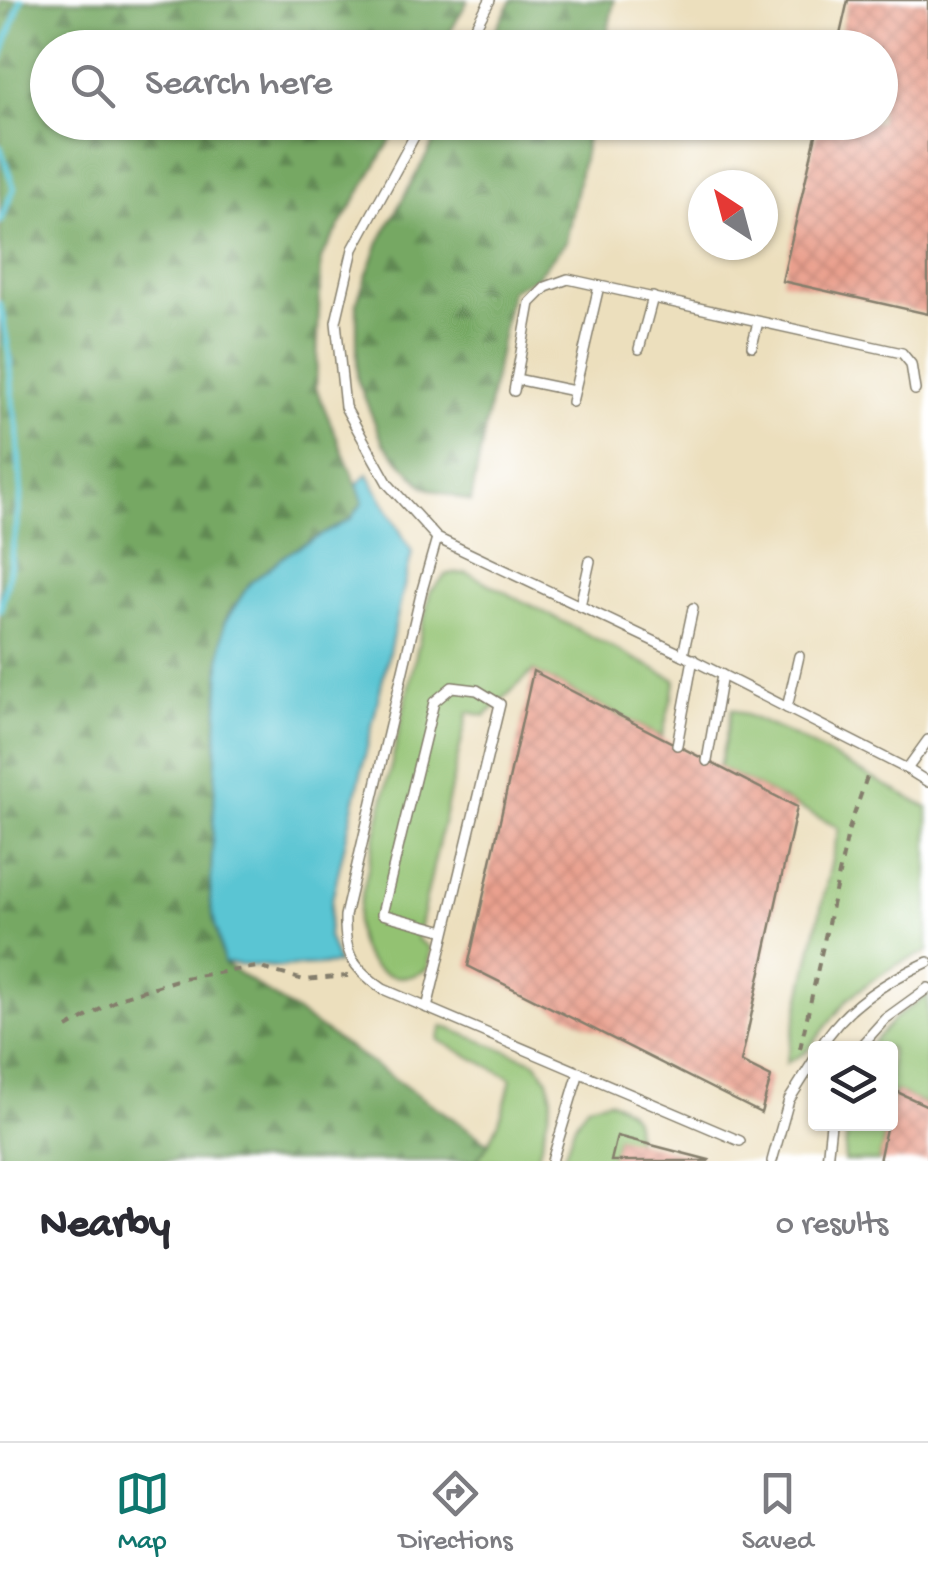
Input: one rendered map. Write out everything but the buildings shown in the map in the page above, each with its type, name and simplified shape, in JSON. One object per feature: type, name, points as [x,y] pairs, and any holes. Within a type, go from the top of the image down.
[{"type":"lane","points":[[474,30],[490,0]]},
{"type":"lane","points":[[412,140],[353,249],[336,322],[345,407],[388,484],[437,538],[688,657],[928,782]]},
{"type":"lane","points":[[514,391],[530,303],[546,287],[568,280],[902,353],[911,364],[915,390]]},
{"type":"lane","points":[[516,379],[573,396],[599,286]]},
{"type":"lane","points":[[639,350],[653,297]]},
{"type":"lane","points":[[752,346],[758,322]]},
{"type":"lane","points":[[437,538],[346,916],[344,938],[353,962],[383,989],[740,1140]]},
{"type":"lane","points":[[580,606],[590,561]]},
{"type":"lane","points":[[677,745],[694,608]]},
{"type":"lane","points":[[787,708],[798,656]]},
{"type":"lane","points":[[707,761],[722,675]]},
{"type":"lane","points":[[427,1008],[446,932],[500,704],[476,690],[452,687],[434,702],[382,914],[446,932]]},
{"type":"lane","points":[[906,769],[928,740]]},
{"type":"lane","points":[[826,1041],[850,1012],[877,990],[928,962]]},
{"type":"lane","points":[[866,1041],[885,1019],[928,988]]},
{"type":"lane","points":[[772,1161],[789,1100],[808,1071]]},
{"type":"lane","points":[[552,1161],[579,1072]]},
{"type":"lane","points":[[803,1079],[808,1081]]},
{"type":"lane","points":[[826,1161],[830,1131]]},
{"type":"path","points":[[800,1049],[850,830],[868,774]]},
{"type":"path","points":[[67,1028],[122,997],[183,978],[256,967],[304,980],[362,974]]},
{"type":"green space","points":[[0,0],[468,0],[451,30],[30,30],[30,140],[391,140],[321,258],[316,388],[364,502],[351,519],[287,554],[250,583],[224,623],[210,903],[224,963],[489,1143],[476,1161],[0,1161]]},
{"type":"green space","points":[[512,0],[614,0],[608,30],[495,30]]},
{"type":"green space","points":[[435,140],[587,140],[566,242],[535,278],[511,290],[471,502],[424,487],[383,443],[357,379],[357,301],[379,242]]},
{"type":"green space","points":[[468,573],[676,680],[662,737],[533,671],[485,716],[468,712],[417,939],[430,948],[428,968],[411,976],[393,976],[377,969],[364,954],[356,922],[430,592],[447,574]]},
{"type":"green space","points":[[732,709],[794,736],[928,808],[928,952],[902,962],[848,999],[815,1041],[808,1041],[806,1052],[786,1063],[839,828],[719,767]]},
{"type":"green space","points":[[928,994],[926,1105],[898,1092],[898,1041],[874,1041],[895,1018]]},
{"type":"green space","points":[[443,1026],[536,1062],[548,1079],[552,1098],[537,1161],[476,1161],[499,1122],[511,1078],[438,1040]]},
{"type":"green space","points":[[609,1100],[632,1115],[635,1141],[617,1137],[611,1161],[562,1161],[575,1124],[587,1105]]},
{"type":"green space","points":[[847,1131],[885,1131],[879,1161],[844,1161]]},
{"type":"water","points":[[368,474],[412,552],[331,904],[328,936],[338,964],[277,967],[224,963],[210,903],[224,623],[250,583],[287,554],[351,519],[363,502],[357,484]]},
{"type":"waterway","points":[[0,60],[21,0]]},
{"type":"waterway","points":[[0,147],[14,188],[0,221]]},
{"type":"waterway","points":[[0,304],[9,353],[21,495],[0,610]]}]
